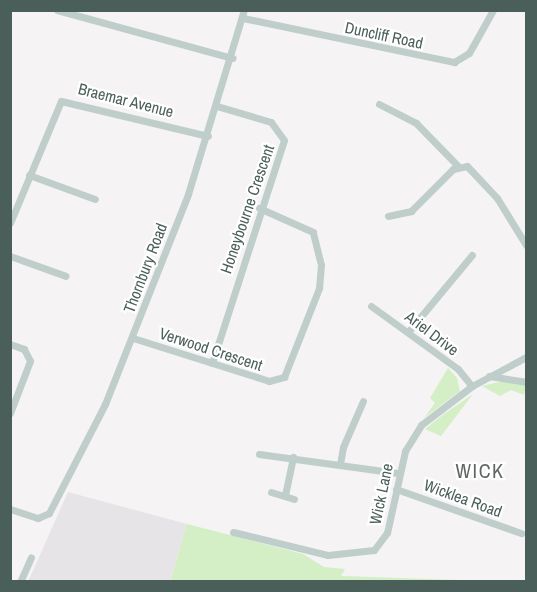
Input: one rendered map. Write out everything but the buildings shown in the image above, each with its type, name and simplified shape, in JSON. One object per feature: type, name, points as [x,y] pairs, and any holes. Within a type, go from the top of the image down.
[{"type":"street","points":[[57,10],[84,14],[233,58]]},
{"type":"street","name":"Duncliff Road","points":[[244,14],[445,62],[469,52],[493,10]]},
{"type":"street","name":"Thornbury Road","points":[[10,509],[38,518],[52,510],[133,338],[208,136],[233,58],[244,14]]},
{"type":"street","name":"Braemar Avenue","points":[[10,224],[56,105],[67,99],[208,136]]},
{"type":"street","points":[[379,104],[416,123],[458,166],[467,166],[479,176],[526,244]]},
{"type":"street","name":"Honeybourne Crescent","points":[[212,363],[259,208],[283,148],[281,133],[271,122],[217,106]]},
{"type":"street","points":[[388,216],[420,206],[458,166]]},
{"type":"street","points":[[29,175],[95,200]]},
{"type":"street","name":"Verwood Crescent","points":[[133,338],[269,381],[284,377],[319,288],[321,265],[313,232],[259,208]]},
{"type":"street","points":[[408,332],[472,255]]},
{"type":"street","points":[[10,256],[66,276]]},
{"type":"street","points":[[319,288],[327,292]]},
{"type":"street","name":"Ariel Drive","points":[[371,306],[458,369],[472,386]]},
{"type":"street","points":[[10,344],[24,349],[30,361],[10,413]]},
{"type":"street","name":"Wick Lane","points":[[232,532],[328,555],[369,552],[387,533],[398,473],[421,425],[472,386],[526,357]]},
{"type":"street","points":[[489,376],[526,382]]},
{"type":"street","points":[[340,464],[343,447],[363,401]]},
{"type":"street","points":[[259,454],[398,473]]},
{"type":"street","points":[[285,495],[293,457]]},
{"type":"street","name":"Wicklea Road","points":[[396,489],[521,533]]},
{"type":"street","points":[[271,492],[294,499]]},
{"type":"street","points":[[20,582],[31,557]]},
{"type":"shaded area","points":[[68,492],[187,524],[170,581],[28,582]]},
{"type":"green space","points":[[448,368],[457,378],[460,391],[424,418],[435,403],[430,398]]},
{"type":"green space","points":[[504,381],[526,385],[524,395],[511,390],[500,396],[482,386]]},
{"type":"green space","points":[[473,394],[441,436],[425,429],[444,414]]},
{"type":"green space","points":[[187,524],[303,554],[324,567],[345,569],[341,576],[490,581],[170,582]]},
{"type":"district","name":"WICK","points":[[480,470]]}]
